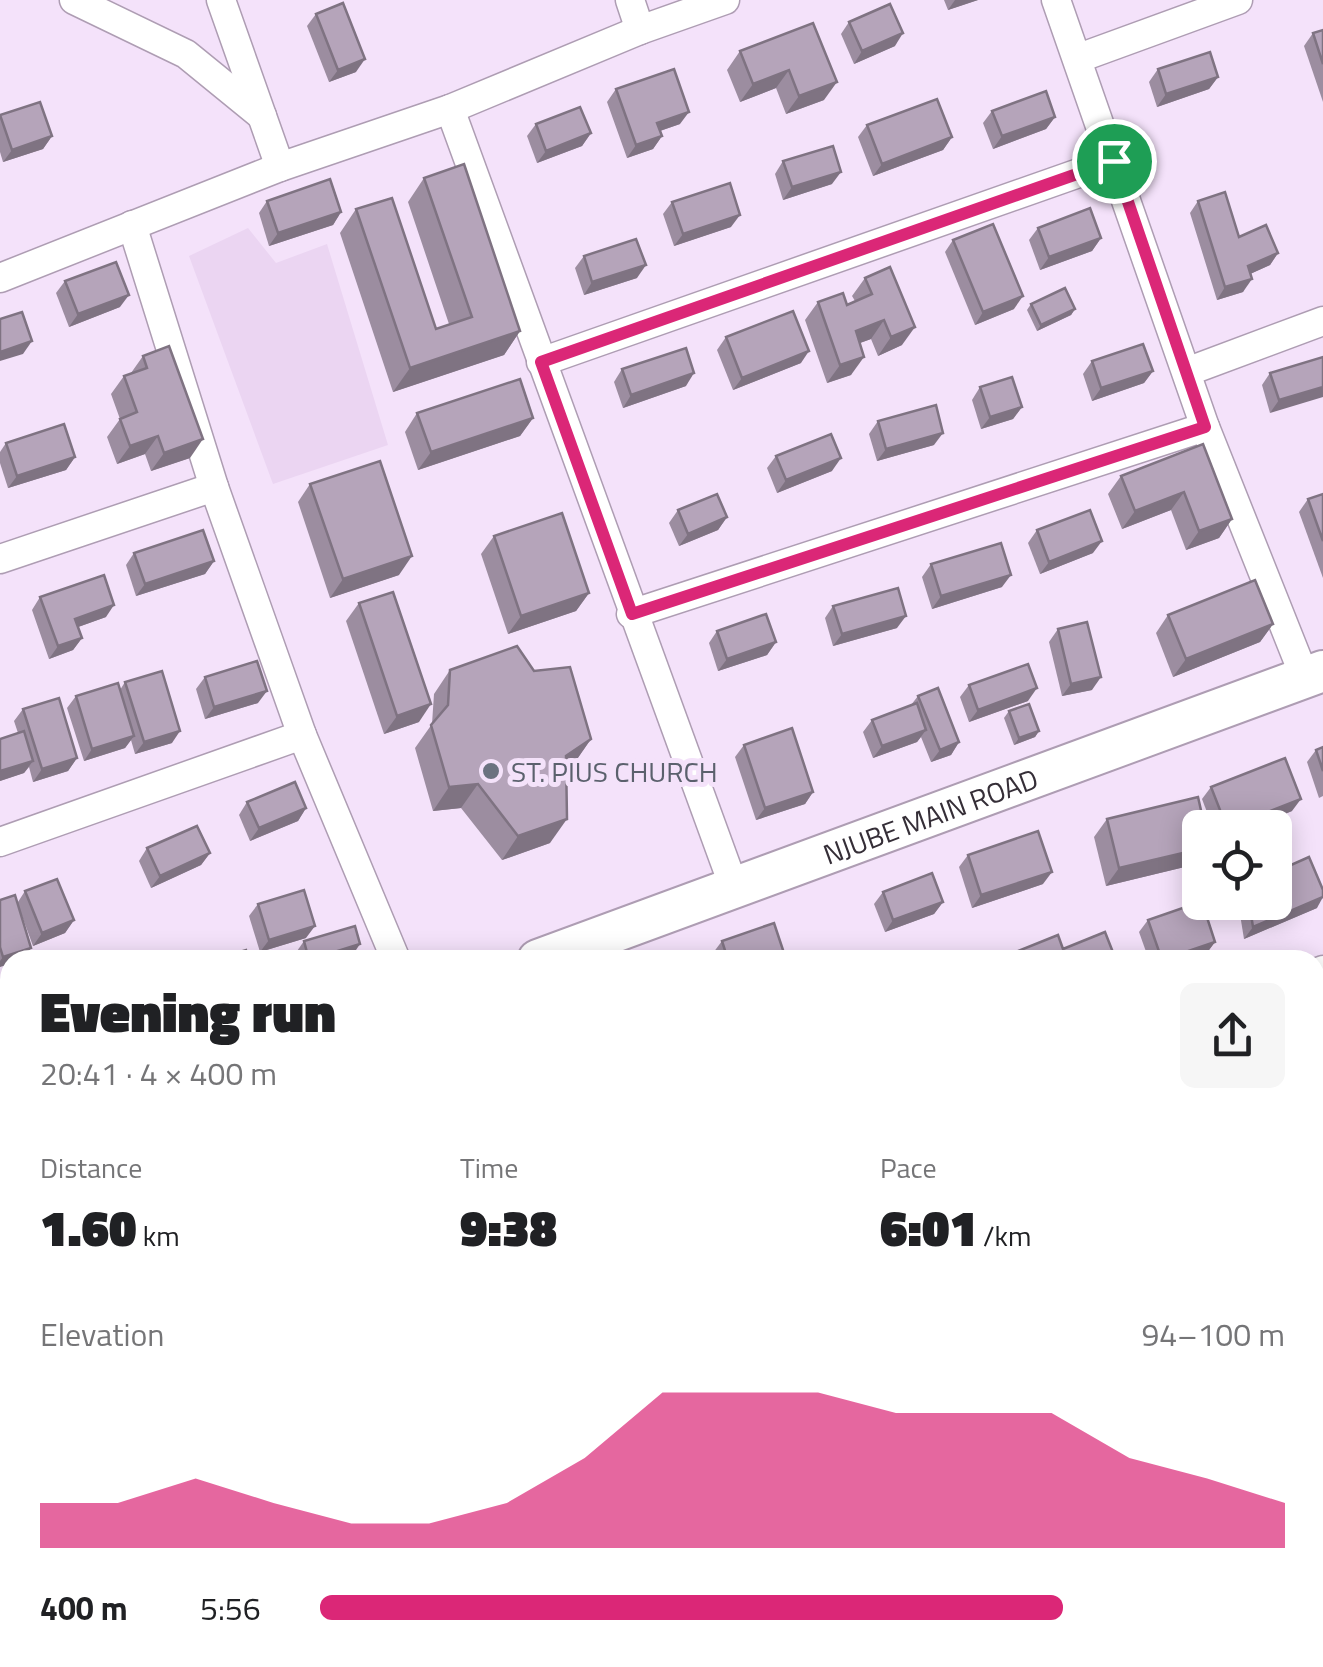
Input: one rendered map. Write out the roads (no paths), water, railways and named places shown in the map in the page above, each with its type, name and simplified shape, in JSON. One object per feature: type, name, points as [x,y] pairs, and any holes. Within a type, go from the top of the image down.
[{"type":"street","points":[[74,0],[186,54],[262,116]]},
{"type":"street","points":[[221,0],[280,167]]},
{"type":"street","points":[[630,0],[640,30]]},
{"type":"street","points":[[0,278],[280,167],[450,109],[640,30],[726,0]]},
{"type":"street","points":[[1056,0],[1189,371],[1205,427],[1314,675]]},
{"type":"street","points":[[1079,58],[1238,0]]},
{"type":"street","points":[[450,109],[735,890]]},
{"type":"street","points":[[541,362],[1114,161]]},
{"type":"street","points":[[132,224],[214,486],[302,736],[392,950]]},
{"type":"street","points":[[1189,371],[1323,321]]},
{"type":"street","points":[[632,614],[1205,427]]},
{"type":"street","points":[[0,559],[214,486]]},
{"type":"street","name":"NJUBE MAIN ROAD","points":[[566,950],[1314,675]]},
{"type":"street","points":[[0,842],[302,736]]},
{"type":"place","name":"ST. PIUS CHURCH","points":[[491,771]]}]
